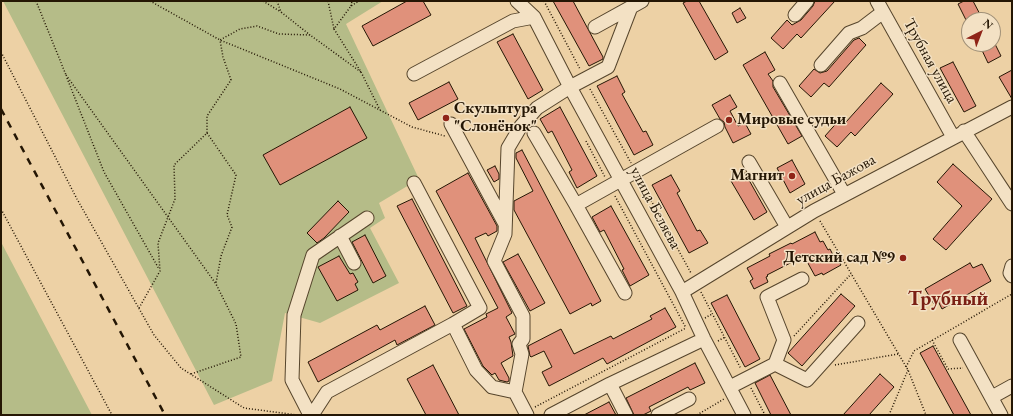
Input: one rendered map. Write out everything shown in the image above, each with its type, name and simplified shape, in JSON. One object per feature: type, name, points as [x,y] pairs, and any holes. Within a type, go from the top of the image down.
[{"type":"street","name":"улица Беляева","points":[[517,1],[534,18],[570,87],[615,182],[682,292],[691,325],[699,341],[730,387],[744,415]]},
{"type":"street","points":[[795,15],[807,1]]},
{"type":"street","points":[[526,414],[515,392],[522,354],[519,344],[523,339],[523,316],[494,261],[505,234],[508,148],[521,126],[537,108],[570,87],[608,67],[637,4]]},
{"type":"street","points":[[596,27],[637,4]]},
{"type":"street","points":[[821,65],[849,33],[862,28],[880,6]]},
{"type":"street","name":"Трубная улица","points":[[880,6],[958,134],[1012,204]]},
{"type":"street","points":[[414,74],[513,21],[534,18]]},
{"type":"street","points":[[780,83],[844,194]]},
{"type":"street","name":"улица Бажова","points":[[682,292],[787,227],[844,194],[1012,107]]},
{"type":"street","points":[[451,124],[505,224]]},
{"type":"street","points":[[576,205],[717,126]]},
{"type":"street","points":[[534,133],[625,293]]},
{"type":"street","points":[[749,162],[787,227]]},
{"type":"street","points":[[367,218],[313,255],[294,315],[292,380],[311,415],[327,392],[480,308],[414,183]]},
{"type":"street","points":[[340,236],[354,263]]},
{"type":"street","points":[[1012,266],[1010,273],[1012,276]]},
{"type":"street","points":[[730,387],[775,364],[784,340],[767,296],[802,279]]},
{"type":"street","points":[[775,364],[807,380],[858,323]]},
{"type":"street","points":[[453,324],[476,370],[492,387],[515,392]]},
{"type":"street","points":[[960,340],[1001,415]]},
{"type":"street","points":[[551,415],[610,384],[699,341]]},
{"type":"street","points":[[610,384],[626,415]]},
{"type":"street","points":[[992,398],[1012,386]]},
{"type":"street","points":[[658,415],[689,399]]},
{"type":"path","points":[[36,1],[104,172],[160,271]]},
{"type":"path","points":[[150,1],[220,40],[340,89],[412,127],[459,139]]},
{"type":"path","points":[[264,1],[361,72]]},
{"type":"path","points":[[277,1],[281,12]]},
{"type":"path","points":[[328,1],[334,29],[361,72],[380,110]]},
{"type":"path","points":[[351,6],[352,1]]},
{"type":"path","points":[[334,29],[351,6],[359,1]]},
{"type":"path","points":[[544,1],[697,283],[765,415]]},
{"type":"path","points":[[220,40],[240,28],[257,26],[279,34],[310,35]]},
{"type":"path","points":[[216,284],[221,256],[232,227],[227,215],[236,175],[207,133],[207,116],[231,80],[223,56],[220,40]]},
{"type":"path","points":[[1,52],[77,200],[154,334],[181,368],[244,408],[297,415]]},
{"type":"path","points":[[66,75],[216,284],[236,324],[241,357],[190,374]]},
{"type":"path","points":[[139,308],[160,271],[158,243],[175,199],[174,165],[207,133]]},
{"type":"path","points":[[585,139],[615,182],[699,341]]},
{"type":"path","points":[[1,209],[112,415]]},
{"type":"path","points":[[814,211],[908,370],[926,415]]},
{"type":"path","points":[[781,349],[851,274]]},
{"type":"path","points":[[906,367],[914,351],[1012,294]]},
{"type":"path","points":[[526,414],[712,314]]},
{"type":"path","points":[[932,340],[948,369],[966,368]]},
{"type":"path","points":[[831,365],[898,354]]},
{"type":"path","points":[[889,415],[908,370]]},
{"type":"path","points":[[696,415],[724,399],[726,404]]},
{"type":"green space","points":[[3,1],[383,1],[346,24],[419,179],[379,203],[385,218],[370,228],[399,283],[320,323],[285,313],[272,381],[214,405]]},
{"type":"green space","points":[[1,242],[92,415],[1,415]]},
{"type":"building","points":[[407,1],[423,1],[431,15],[373,46],[362,26]]},
{"type":"building","points":[[553,1],[573,1],[603,59],[589,66]]},
{"type":"building","points":[[687,1],[699,1],[728,52],[715,60],[683,3]]},
{"type":"building","points":[[815,1],[835,1],[801,38],[797,34],[783,49],[771,38],[787,20],[792,25],[801,20],[813,6]]},
{"type":"building","points":[[964,1],[973,1],[979,12],[962,12],[958,4]]},
{"type":"building","points":[[740,8],[746,18],[737,23],[732,13]]},
{"type":"building","points":[[513,34],[543,90],[528,99],[497,42]]},
{"type":"building","points":[[859,38],[866,45],[829,87],[824,83],[811,97],[799,86],[814,69],[820,73],[827,71],[854,40]]},
{"type":"building","points":[[765,52],[775,70],[768,74],[773,81],[773,87],[802,136],[788,144],[743,65]]},
{"type":"building","points":[[983,52],[999,52],[1001,56],[988,63]]},
{"type":"building","points":[[953,62],[976,106],[964,112],[940,68]]},
{"type":"building","points":[[1012,70],[1012,99],[999,77]]},
{"type":"building","points":[[617,76],[625,92],[622,94],[643,132],[646,131],[653,145],[634,155],[597,86]]},
{"type":"building","points":[[449,82],[458,99],[418,120],[409,103]]},
{"type":"building","points":[[881,83],[893,94],[855,136],[851,132],[837,147],[825,136],[841,118],[846,122]]},
{"type":"building","points":[[730,95],[737,107],[730,111],[738,126],[745,123],[751,134],[733,143],[724,122],[720,119],[712,105]]},
{"type":"building","points":[[350,107],[367,138],[280,185],[263,155]]},
{"type":"building","points":[[560,107],[597,176],[577,188],[569,172],[572,170],[552,131],[548,133],[540,119]]},
{"type":"building","points":[[522,150],[601,301],[592,306],[591,303],[570,314],[514,210],[514,201],[533,191],[516,158],[516,153]]},
{"type":"building","points":[[792,160],[805,184],[790,193],[777,168]]},
{"type":"building","points":[[953,164],[992,199],[946,250],[933,239],[962,206],[937,182]]},
{"type":"building","points":[[495,166],[499,174],[499,179],[494,182],[487,170]]},
{"type":"building","points":[[468,173],[497,226],[497,231],[488,236],[486,233],[475,238],[512,313],[506,317],[515,334],[509,337],[513,356],[501,363],[509,378],[509,381],[507,382],[499,380],[495,373],[492,375],[483,366],[464,329],[487,317],[486,314],[498,308],[436,191]]},
{"type":"building","points":[[745,173],[767,212],[754,220],[731,181]]},
{"type":"building","points":[[671,175],[680,191],[677,193],[697,231],[700,230],[708,243],[689,253],[652,185]]},
{"type":"building","points":[[412,199],[467,306],[453,313],[397,206]]},
{"type":"building","points":[[338,201],[349,212],[324,238],[317,243],[307,233]]},
{"type":"building","points":[[611,206],[649,275],[630,286],[622,270],[624,269],[604,230],[600,232],[592,217]]},
{"type":"building","points":[[815,232],[820,242],[823,241],[828,250],[830,249],[834,257],[836,256],[841,265],[823,275],[822,273],[815,276],[804,256],[767,275],[768,276],[766,277],[768,282],[754,289],[750,281],[753,279],[747,268],[770,256],[769,254]]},
{"type":"building","points":[[365,235],[386,276],[373,283],[352,242]]},
{"type":"building","points":[[518,254],[545,303],[530,311],[503,262]]},
{"type":"building","points":[[339,256],[350,274],[353,273],[358,282],[355,284],[358,290],[337,301],[318,267]]},
{"type":"building","points":[[970,263],[973,268],[982,264],[991,281],[942,309],[938,301],[934,304],[925,289]]},
{"type":"building","points":[[841,294],[855,306],[802,366],[788,353]]},
{"type":"building","points":[[727,295],[760,359],[745,367],[711,303]]},
{"type":"building","points":[[425,306],[435,325],[397,345],[395,340],[318,382],[308,362],[377,325],[380,330]]},
{"type":"building","points":[[665,308],[676,327],[607,364],[603,358],[549,386],[542,372],[552,367],[544,351],[531,357],[530,356],[528,346],[561,329],[574,354],[611,336],[613,339],[652,319],[650,316]]},
{"type":"building","points":[[933,346],[971,415],[954,415],[920,353]]},
{"type":"building","points":[[695,363],[705,383],[690,390],[688,387],[649,407],[651,411],[643,415],[634,415],[626,398]]},
{"type":"building","points":[[433,365],[459,415],[426,415],[407,379]]},
{"type":"building","points":[[880,374],[894,387],[869,415],[843,415]]},
{"type":"building","points":[[770,375],[791,415],[771,415],[755,383]]},
{"type":"building","points":[[609,402],[616,415],[584,415]]},
{"type":"railway","points":[[1,109],[165,415]]},
{"type":"place","name":"Скульптура \"Слонёнок\"","points":[[446,118]]},
{"type":"place","name":"Мировые судьи","points":[[729,120]]},
{"type":"place","name":"Магнит","points":[[792,176]]},
{"type":"place","name":"Детский сад №9","points":[[903,258]]},
{"type":"district","name":"Трубный","points":[[948,300]]}]
